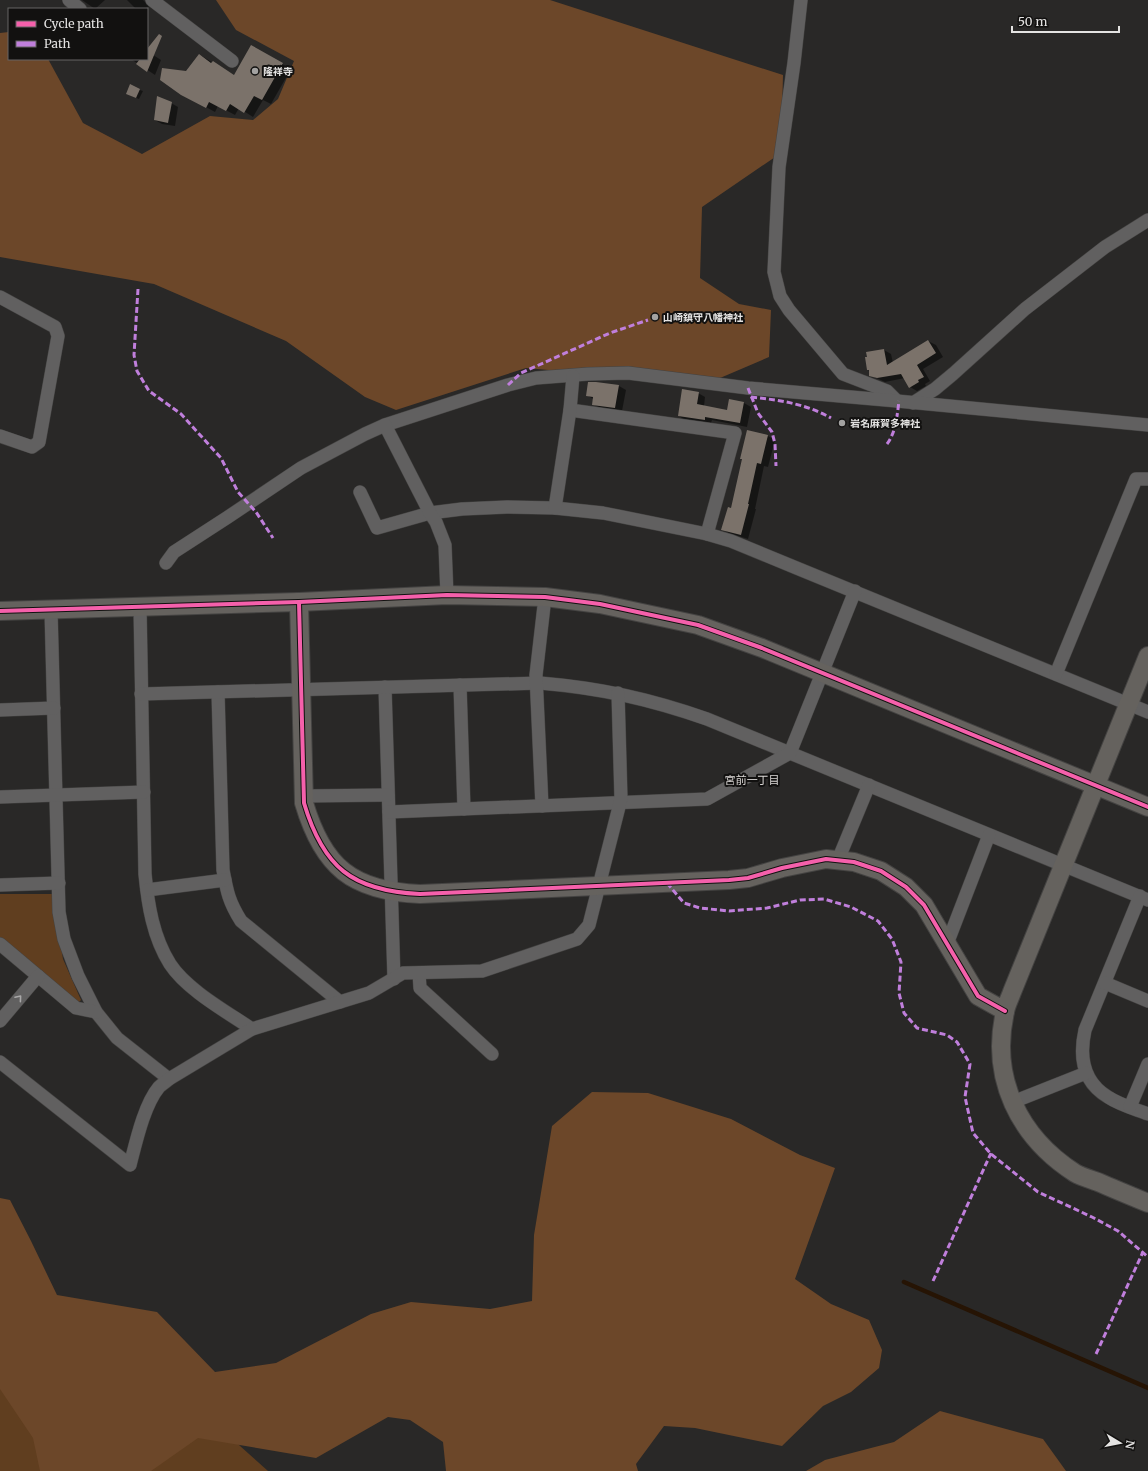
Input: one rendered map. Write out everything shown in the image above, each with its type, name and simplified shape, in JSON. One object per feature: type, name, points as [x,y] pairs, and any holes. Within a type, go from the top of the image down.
[{"type":"street","points":[[69,0],[79,8]]},
{"type":"street","points":[[152,0],[232,61]]},
{"type":"street","points":[[801,0],[794,63],[779,167],[774,272],[780,296],[788,310],[843,374],[887,392],[897,401]]},
{"type":"street","points":[[913,403],[947,379],[1025,309],[1105,247],[1148,220]]},
{"type":"street","points":[[0,297],[55,327],[58,336],[39,442],[32,447],[0,436]]},
{"type":"street","points":[[166,563],[174,552],[301,468],[365,434],[385,425],[508,385],[536,378],[628,373],[748,388],[1148,425]]},
{"type":"street","points":[[555,508],[570,410],[573,376]]},
{"type":"street","points":[[570,410],[735,433],[707,534]]},
{"type":"street","points":[[385,425],[436,522],[446,545],[447,595]]},
{"type":"street","points":[[1056,674],[1136,479],[1148,479]]},
{"type":"street","points":[[360,492],[377,528],[430,513],[462,509],[507,507],[555,508],[603,513],[707,534],[731,541],[855,591],[1148,712]]},
{"type":"street","points":[[389,812],[707,799],[790,753],[855,591]]},
{"type":"street","points":[[0,611],[299,602],[447,595],[545,597],[600,604],[698,625],[762,648],[1148,808]]},
{"type":"street","points":[[542,806],[536,683],[545,597]]},
{"type":"street","points":[[299,602],[304,803],[310,825],[319,844],[345,873],[359,882],[391,891],[420,894],[729,880],[748,878],[782,868],[826,859],[854,862],[881,871],[906,887],[924,905],[978,996],[1005,1011]]},
{"type":"street","points":[[140,607],[141,694],[147,890],[149,911],[158,939],[171,965],[186,981],[206,998],[252,1029]]},
{"type":"street","points":[[51,610],[59,912],[64,939],[78,976],[96,1012],[116,1038],[169,1079]]},
{"type":"street","points":[[1148,656],[1005,1011],[1002,1037],[1002,1057],[1012,1102],[1021,1120],[1038,1143],[1053,1157],[1076,1174],[1148,1203]]},
{"type":"street","points":[[141,694],[536,683],[577,686],[618,693],[664,704],[707,719],[1144,898],[1105,983],[1085,1030],[1082,1042],[1086,1073],[1099,1090],[1109,1098],[1148,1114]]},
{"type":"street","points":[[460,685],[464,809]]},
{"type":"street","points":[[385,687],[394,979]]},
{"type":"street","points":[[218,692],[223,870],[231,906],[241,921],[340,1002]]},
{"type":"street","points":[[0,1062],[130,1165],[148,1105],[159,1087],[169,1079],[252,1029],[369,992],[403,973],[482,971],[577,939],[588,924],[620,802],[618,693]]},
{"type":"street","points":[[0,710],[54,708]]},
{"type":"street","points":[[838,860],[870,785]]},
{"type":"street","points":[[0,797],[144,792]]},
{"type":"street","points":[[304,796],[388,795]]},
{"type":"street","points":[[947,944],[989,835]]},
{"type":"street","points":[[147,890],[225,880]]},
{"type":"street","points":[[0,885],[59,883]]},
{"type":"street","points":[[0,944],[76,1008],[96,1012]]},
{"type":"street","points":[[419,973],[420,988],[492,1054]]},
{"type":"street","points":[[0,1021],[38,976]]},
{"type":"street","points":[[1105,983],[1148,1001]]},
{"type":"street","points":[[1130,1107],[1148,1064]]},
{"type":"street","points":[[1012,1102],[1086,1073]]},
{"type":"shaded area","points":[[216,0],[550,0],[783,75],[781,153],[702,207],[700,278],[739,304],[771,310],[769,357],[706,384],[526,368],[396,410],[365,397],[286,341],[154,284],[0,257],[0,33],[8,32],[8,60],[49,60],[83,123],[142,154],[210,116],[253,120],[278,99],[294,61],[236,30]]},
{"type":"shaded area","points":[[0,894],[53,894],[63,959],[81,1000],[78,1003],[0,940]]},
{"type":"shaded area","points":[[592,1092],[648,1093],[731,1119],[800,1155],[835,1168],[795,1279],[831,1304],[869,1320],[882,1350],[879,1368],[851,1392],[823,1406],[782,1446],[695,1428],[664,1426],[636,1464],[638,1471],[446,1471],[443,1442],[410,1420],[388,1417],[316,1458],[198,1438],[151,1471],[40,1471],[33,1438],[0,1389],[0,1198],[10,1200],[57,1295],[157,1312],[215,1372],[276,1363],[371,1314],[411,1302],[490,1309],[532,1301],[534,1235],[552,1126]]},
{"type":"shaded area","points":[[0,1355],[201,1411],[268,1471],[0,1471]]},
{"type":"shaded area","points":[[940,1411],[1043,1439],[1066,1471],[806,1471],[825,1460],[894,1442]]},
{"type":"building","points":[[159,34],[162,36],[147,72],[136,64],[139,60],[148,60],[148,48]]},
{"type":"building","points":[[251,45],[283,63],[262,100],[254,96],[244,113],[230,104],[226,111],[209,102],[206,108],[181,95],[160,80],[162,68],[186,71],[199,54],[211,63],[213,61],[234,75]]},
{"type":"building","points":[[130,84],[140,89],[136,98],[126,94]]},
{"type":"building","points":[[157,96],[172,102],[168,123],[154,120]]},
{"type":"building","points":[[928,340],[936,353],[917,365],[924,377],[918,380],[919,382],[909,388],[901,374],[877,378],[869,376],[869,370],[867,370],[865,357],[867,357],[866,352],[884,349],[887,365]]},
{"type":"building","points":[[588,382],[619,385],[615,408],[592,405],[593,397],[586,396]]},
{"type":"building","points":[[682,389],[699,392],[697,404],[727,410],[729,399],[744,402],[740,423],[705,417],[705,420],[678,416]]},
{"type":"building","points":[[747,430],[768,435],[761,464],[757,463],[741,535],[721,530],[728,507],[731,508]]},
{"type":"waterway","points":[[904,1282],[1148,1388]]},
{"type":"marked path","points":[[138,289],[134,355],[137,371],[149,391],[181,414],[221,458],[238,492],[256,512],[273,538]]},
{"type":"marked path","points":[[508,385],[521,373],[610,333],[648,320]]},
{"type":"marked path","points":[[748,388],[758,413],[772,432],[775,444],[776,466]]},
{"type":"marked path","points":[[751,397],[792,403],[812,409],[831,418]]},
{"type":"marked path","points":[[887,444],[894,429],[899,401]]},
{"type":"marked path","points":[[667,883],[684,903],[700,908],[729,911],[767,908],[800,900],[824,899],[851,907],[878,921],[892,939],[901,962],[899,993],[904,1013],[917,1028],[947,1035],[957,1042],[970,1064],[965,1097],[973,1133],[991,1154],[1038,1192],[1118,1231],[1148,1257]]},
{"type":"marked path","points":[[933,1281],[991,1153]]},
{"type":"marked path","points":[[1096,1354],[1143,1252]]},
{"type":"cycle path","points":[[0,611],[299,602],[447,595],[545,597],[600,604],[698,625],[762,648],[1148,807]]},
{"type":"cycle path","points":[[299,602],[304,803],[321,844],[331,859],[358,881],[376,888],[396,892],[420,894],[729,880],[748,878],[782,868],[826,859],[854,862],[881,871],[906,887],[924,905],[978,996],[1005,1011]]},
{"type":"place","name":"隆祥寺","points":[[255,71]]},
{"type":"place","name":"山崎鎮守八幡神社","points":[[655,317]]},
{"type":"place","name":"岩名麻賀多神社","points":[[842,423]]},
{"type":"district","name":"宮前一丁目","points":[[752,780]]}]
